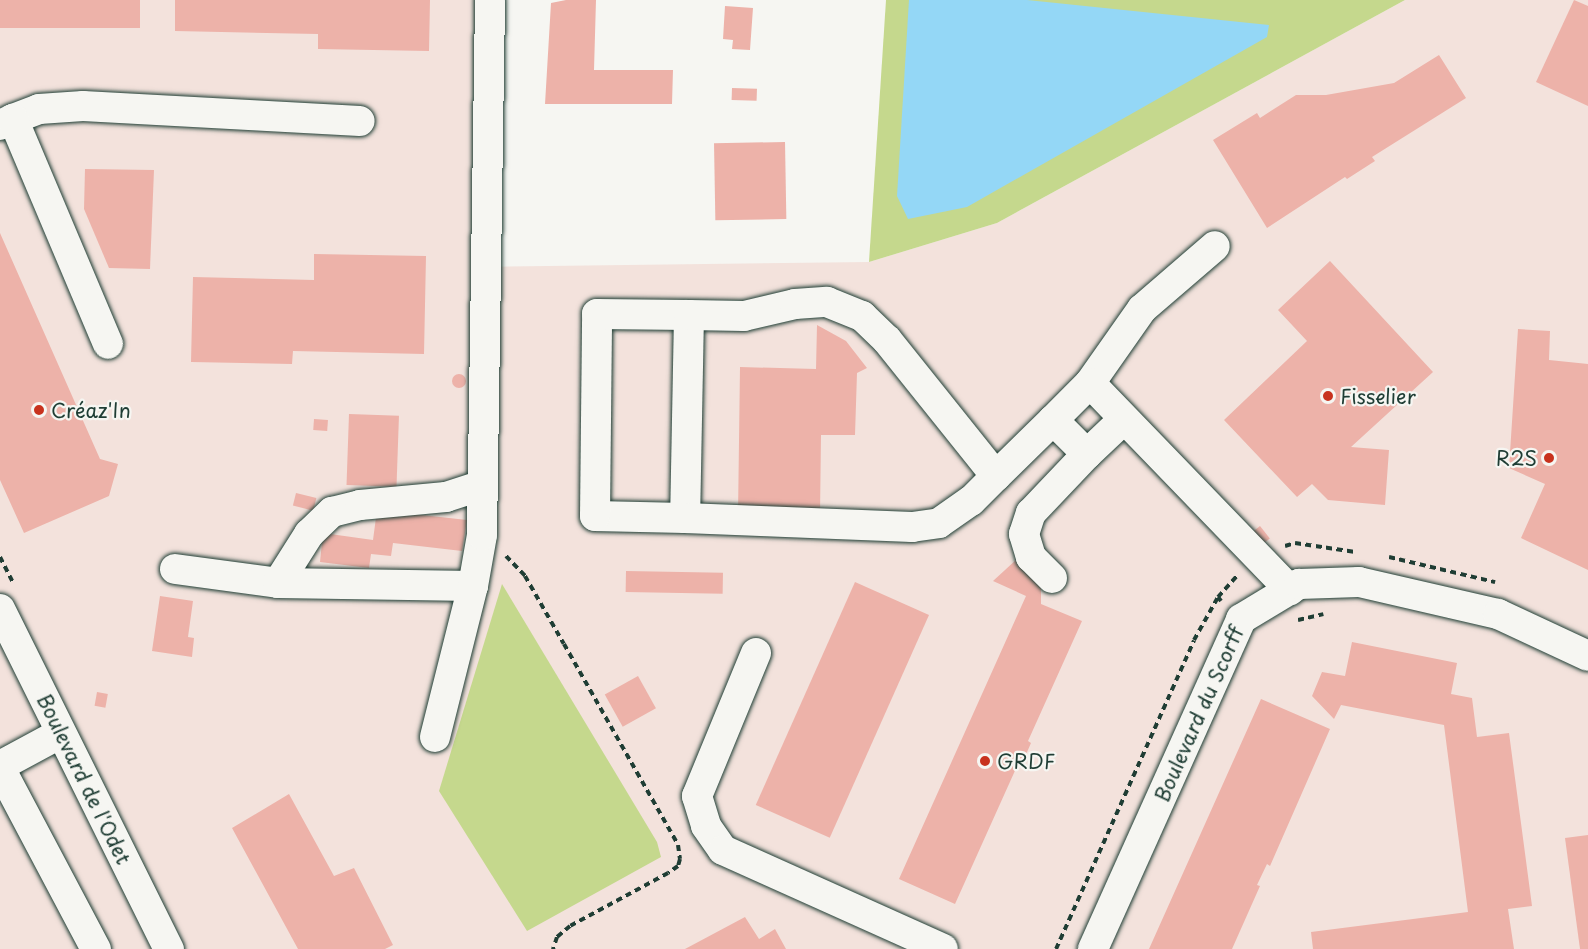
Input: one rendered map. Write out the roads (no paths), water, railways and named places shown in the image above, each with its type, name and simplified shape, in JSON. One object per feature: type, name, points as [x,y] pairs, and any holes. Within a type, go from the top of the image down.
[{"type":"street","points":[[435,737],[473,586],[482,535],[490,0]]},
{"type":"street","points":[[108,344],[7,122],[39,109],[83,106],[360,121]]},
{"type":"street","points":[[996,476],[887,340],[862,316],[827,302],[795,304],[744,316],[597,314],[595,516],[912,527],[939,522],[971,501],[1090,383],[1142,309],[1215,246]]},
{"type":"street","points":[[685,518],[689,315]]},
{"type":"street","points":[[1090,383],[1290,590]]},
{"type":"street","points":[[1052,578],[1031,557],[1024,534],[1031,513],[1124,419]]},
{"type":"street","points":[[1053,420],[1087,454]]},
{"type":"street","points":[[278,583],[309,534],[332,512],[360,505],[446,497],[482,485]]},
{"type":"street","points":[[175,569],[278,583],[473,586]]},
{"type":"street","name":"Boulevard du Scorff","points":[[1093,949],[1241,619],[1299,584],[1359,582],[1498,614],[1588,656]]},
{"type":"street","name":"Boulevard de l'Odet","points":[[0,609],[169,949]]},
{"type":"street","points":[[756,653],[697,796],[706,826],[723,850],[943,949]]},
{"type":"street","points":[[62,733],[0,767],[96,949]]},
{"type":"water","points":[[909,0],[1027,0],[1269,25],[1267,37],[967,207],[908,219],[897,196]]},
{"type":"place","name":"Fisselier","points":[[1328,396]]},
{"type":"place","name":"Créaz'In","points":[[39,410]]},
{"type":"place","name":"R2S","points":[[1549,458]]},
{"type":"place","name":"GRDF","points":[[985,761]]}]
